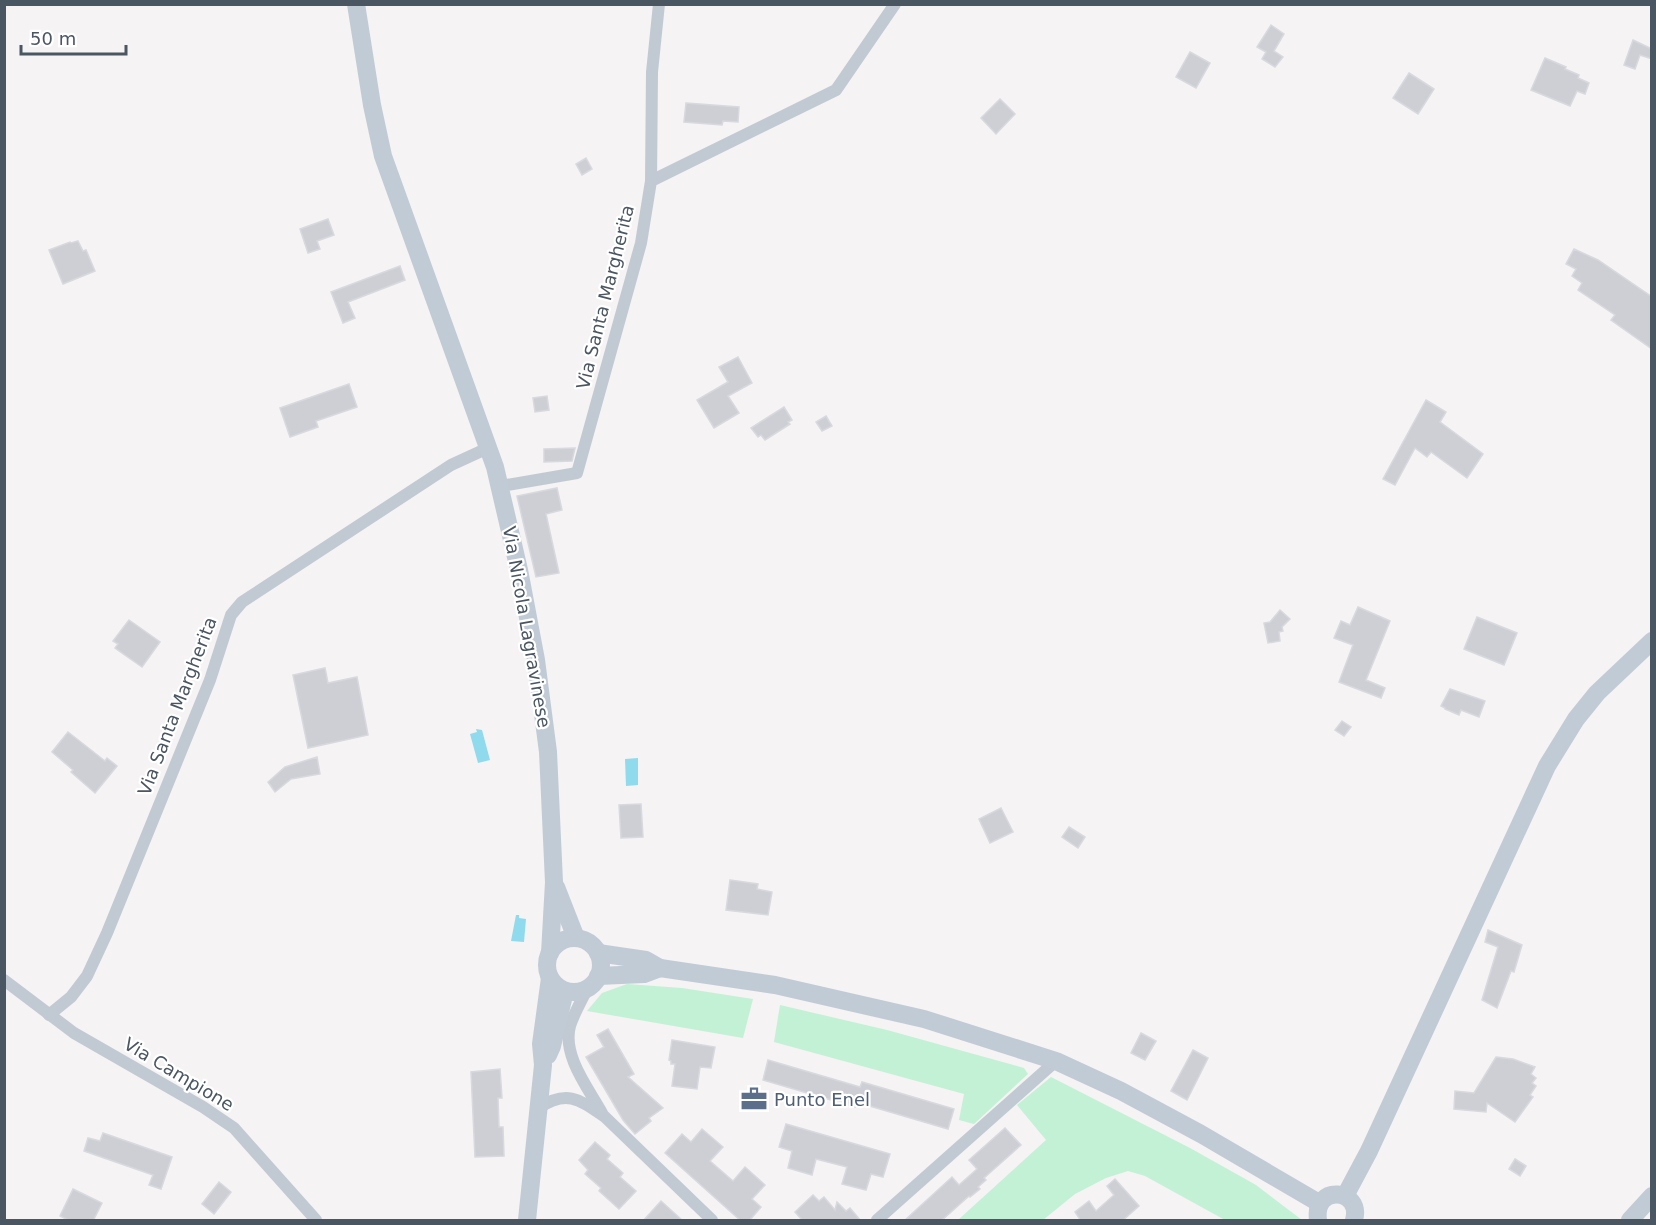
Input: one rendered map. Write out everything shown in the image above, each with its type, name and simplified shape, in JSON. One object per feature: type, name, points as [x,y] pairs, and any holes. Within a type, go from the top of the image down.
[{"type":"street","name":"Via Nicola Lagravinese","points":[[356,4],[372,105],[383,156],[501,486],[536,660],[548,752],[554,882],[550,953]]},
{"type":"street","points":[[659,4],[652,72],[651,181],[836,90],[895,4]]},
{"type":"street","name":"Via Santa Margherita","points":[[501,486],[577,473],[641,243],[651,181]]},
{"type":"street","name":"Via Santa Margherita","points":[[49,1015],[71,997],[87,976],[107,933],[210,680],[231,615],[242,602],[342,535],[451,465],[488,448]]},
{"type":"street","points":[[1345,1196],[1369,1151],[1547,766],[1576,719],[1597,693],[1652,641]]},
{"type":"street","name":"Via Nicola Lagravinese","points":[[554,882],[576,938]]},
{"type":"street","points":[[604,1117],[573,1062],[569,1040],[570,1027],[593,982],[601,964],[598,953],[585,940],[576,938],[566,939],[557,944],[550,953],[547,969],[550,978],[565,991],[574,992],[593,982],[644,974],[660,968]]},
{"type":"street","points":[[598,953],[646,960],[660,968],[775,985],[924,1019],[1056,1061],[1121,1091],[1201,1134],[1319,1212],[1327,1196],[1336,1194],[1345,1196],[1356,1210],[1354,1221]]},
{"type":"street","points":[[527,1221],[543,1065],[541,1044],[550,978]]},
{"type":"street","name":"Via Campione","points":[[4,980],[74,1033],[203,1107],[234,1128],[316,1221]]},
{"type":"street","points":[[543,1065],[552,1046],[565,991]]},
{"type":"street","points":[[877,1221],[1056,1061]]},
{"type":"street","points":[[539,1108],[560,1097],[573,1098],[604,1117],[712,1221]]},
{"type":"street","points":[[1630,1221],[1652,1196]]},
{"type":"green space","points":[[627,984],[682,988],[753,999],[743,1038],[587,1011],[602,993]]},
{"type":"green space","points":[[780,1005],[887,1030],[1024,1068],[1028,1074],[974,1124],[959,1120],[964,1094],[774,1042]]},
{"type":"green space","points":[[1051,1077],[1190,1148],[1256,1185],[1302,1220],[1225,1220],[1145,1176],[1128,1171],[1106,1178],[1075,1194],[1043,1220],[958,1220],[1046,1140],[1017,1105]]},
{"type":"water","points":[[476,729],[482,730],[490,760],[478,763],[470,734],[477,732]]},
{"type":"water","points":[[638,758],[638,785],[626,786],[625,759]]},
{"type":"water","points":[[516,915],[526,919],[524,942],[511,941]]},
{"type":"building","points":[[1271,25],[1284,34],[1274,51],[1283,57],[1275,67],[1262,59],[1266,52],[1257,47]]},
{"type":"building","points":[[1633,40],[1652,49],[1652,59],[1640,55],[1635,69],[1624,65]]},
{"type":"building","points":[[1190,52],[1210,63],[1196,88],[1176,77]]},
{"type":"building","points":[[1545,58],[1566,67],[1565,69],[1579,75],[1578,78],[1589,83],[1585,94],[1577,91],[1570,106],[1531,90]]},
{"type":"building","points":[[1409,73],[1434,89],[1418,114],[1393,98]]},
{"type":"building","points":[[1000,99],[1015,114],[996,134],[981,118]]},
{"type":"building","points":[[686,103],[739,107],[738,122],[723,121],[722,125],[684,122]]},
{"type":"building","points":[[586,158],[592,169],[582,175],[576,164]]},
{"type":"building","points":[[328,219],[334,235],[317,241],[320,249],[308,253],[300,229]]},
{"type":"building","points":[[78,241],[83,251],[86,250],[95,271],[63,284],[49,250]]},
{"type":"building","points":[[1574,249],[1598,260],[1652,297],[1652,349],[1611,320],[1615,315],[1578,290],[1582,283],[1572,276],[1576,269],[1566,264]]},
{"type":"building","points":[[400,266],[405,280],[348,302],[355,318],[343,323],[331,292]]},
{"type":"building","points":[[738,357],[752,383],[728,396],[739,413],[714,428],[697,400],[728,382],[719,367]]},
{"type":"building","points":[[349,384],[357,407],[316,421],[318,427],[290,437],[280,408]]},
{"type":"building","points":[[547,396],[549,410],[535,412],[533,398]]},
{"type":"building","points":[[1426,400],[1446,412],[1440,422],[1483,454],[1467,478],[1431,452],[1427,457],[1415,448],[1395,485],[1383,479]]},
{"type":"building","points":[[784,407],[792,420],[788,422],[790,424],[765,440],[761,435],[758,437],[751,428]]},
{"type":"building","points":[[826,416],[832,426],[822,431],[816,422]]},
{"type":"building","points":[[575,448],[572,461],[544,462],[544,449]]},
{"type":"building","points":[[557,488],[562,510],[546,514],[559,573],[536,577],[517,496]]},
{"type":"building","points":[[1358,607],[1390,621],[1366,680],[1385,688],[1381,698],[1339,682],[1353,645],[1334,638],[1341,621],[1350,625]]},
{"type":"building","points":[[1280,610],[1290,619],[1282,627],[1283,631],[1279,632],[1280,641],[1268,643],[1264,623],[1270,622]]},
{"type":"building","points":[[1477,617],[1517,633],[1504,665],[1464,649]]},
{"type":"building","points":[[129,620],[160,642],[142,667],[115,648],[118,644],[113,641]]},
{"type":"building","points":[[325,668],[328,683],[357,677],[368,735],[308,748],[293,675]]},
{"type":"building","points":[[1450,689],[1485,701],[1479,717],[1461,710],[1459,715],[1441,706]]},
{"type":"building","points":[[1342,721],[1351,727],[1344,736],[1335,730]]},
{"type":"building","points":[[68,732],[105,761],[107,758],[117,766],[95,793],[52,752]]},
{"type":"building","points":[[317,757],[320,774],[291,779],[275,792],[268,782],[285,767]]},
{"type":"building","points":[[641,804],[643,837],[621,838],[619,805]]},
{"type":"building","points":[[1001,808],[1013,832],[990,843],[979,819]]},
{"type":"building","points":[[1069,827],[1085,837],[1078,848],[1062,837]]},
{"type":"building","points":[[730,880],[758,884],[757,889],[772,892],[768,915],[726,910]]},
{"type":"building","points":[[1488,930],[1522,945],[1514,972],[1511,971],[1497,1008],[1482,1000],[1498,947],[1485,942]]},
{"type":"building","points":[[608,1029],[634,1074],[628,1077],[663,1108],[649,1118],[651,1121],[635,1134],[623,1120],[586,1057],[604,1047],[597,1035]]},
{"type":"building","points":[[1141,1033],[1156,1041],[1145,1060],[1131,1053]]},
{"type":"building","points":[[672,1040],[715,1047],[711,1068],[700,1067],[697,1089],[672,1086],[675,1064],[671,1064],[669,1060]]},
{"type":"building","points":[[1193,1050],[1208,1058],[1187,1100],[1171,1091]]},
{"type":"building","points":[[1496,1057],[1513,1059],[1535,1067],[1531,1074],[1536,1078],[1532,1083],[1536,1086],[1530,1095],[1533,1097],[1515,1122],[1487,1103],[1486,1112],[1454,1109],[1455,1091],[1474,1093]]},
{"type":"building","points":[[768,1060],[860,1087],[862,1082],[954,1109],[948,1129],[856,1102],[855,1107],[763,1080]]},
{"type":"building","points":[[500,1069],[502,1098],[498,1098],[499,1127],[503,1127],[504,1156],[475,1157],[471,1072]]},
{"type":"building","points":[[786,1124],[890,1154],[883,1177],[871,1174],[866,1190],[842,1184],[847,1167],[816,1159],[812,1175],[788,1168],[792,1151],[779,1147]]},
{"type":"building","points":[[1005,1128],[1021,1145],[984,1178],[986,1180],[978,1187],[980,1189],[941,1221],[904,1221],[952,1177],[959,1185],[977,1169],[969,1160]]},
{"type":"building","points":[[702,1129],[723,1147],[710,1161],[733,1181],[745,1167],[765,1185],[752,1199],[761,1207],[749,1221],[741,1221],[665,1153],[682,1134],[691,1142]]},
{"type":"building","points":[[103,1133],[172,1157],[161,1189],[149,1185],[153,1175],[84,1151],[88,1138],[100,1141]]},
{"type":"building","points":[[595,1142],[610,1155],[607,1159],[623,1173],[620,1177],[636,1191],[619,1209],[599,1191],[601,1188],[585,1174],[588,1170],[579,1160]]},
{"type":"building","points":[[1515,1159],[1526,1166],[1520,1176],[1509,1169]]},
{"type":"building","points":[[1115,1179],[1139,1206],[1122,1221],[1081,1221],[1075,1212],[1089,1201],[1096,1211],[1114,1195],[1107,1186]]},
{"type":"building","points":[[219,1182],[231,1192],[214,1214],[202,1204]]},
{"type":"building","points":[[73,1189],[102,1203],[93,1221],[70,1221],[60,1216]]},
{"type":"building","points":[[813,1195],[819,1201],[824,1197],[835,1210],[837,1202],[846,1211],[850,1208],[861,1221],[803,1221],[795,1212]]},
{"type":"building","points":[[661,1201],[683,1221],[643,1221]]},
{"type":"place","name":"Punto Enel","points":[[754,1099]]}]
